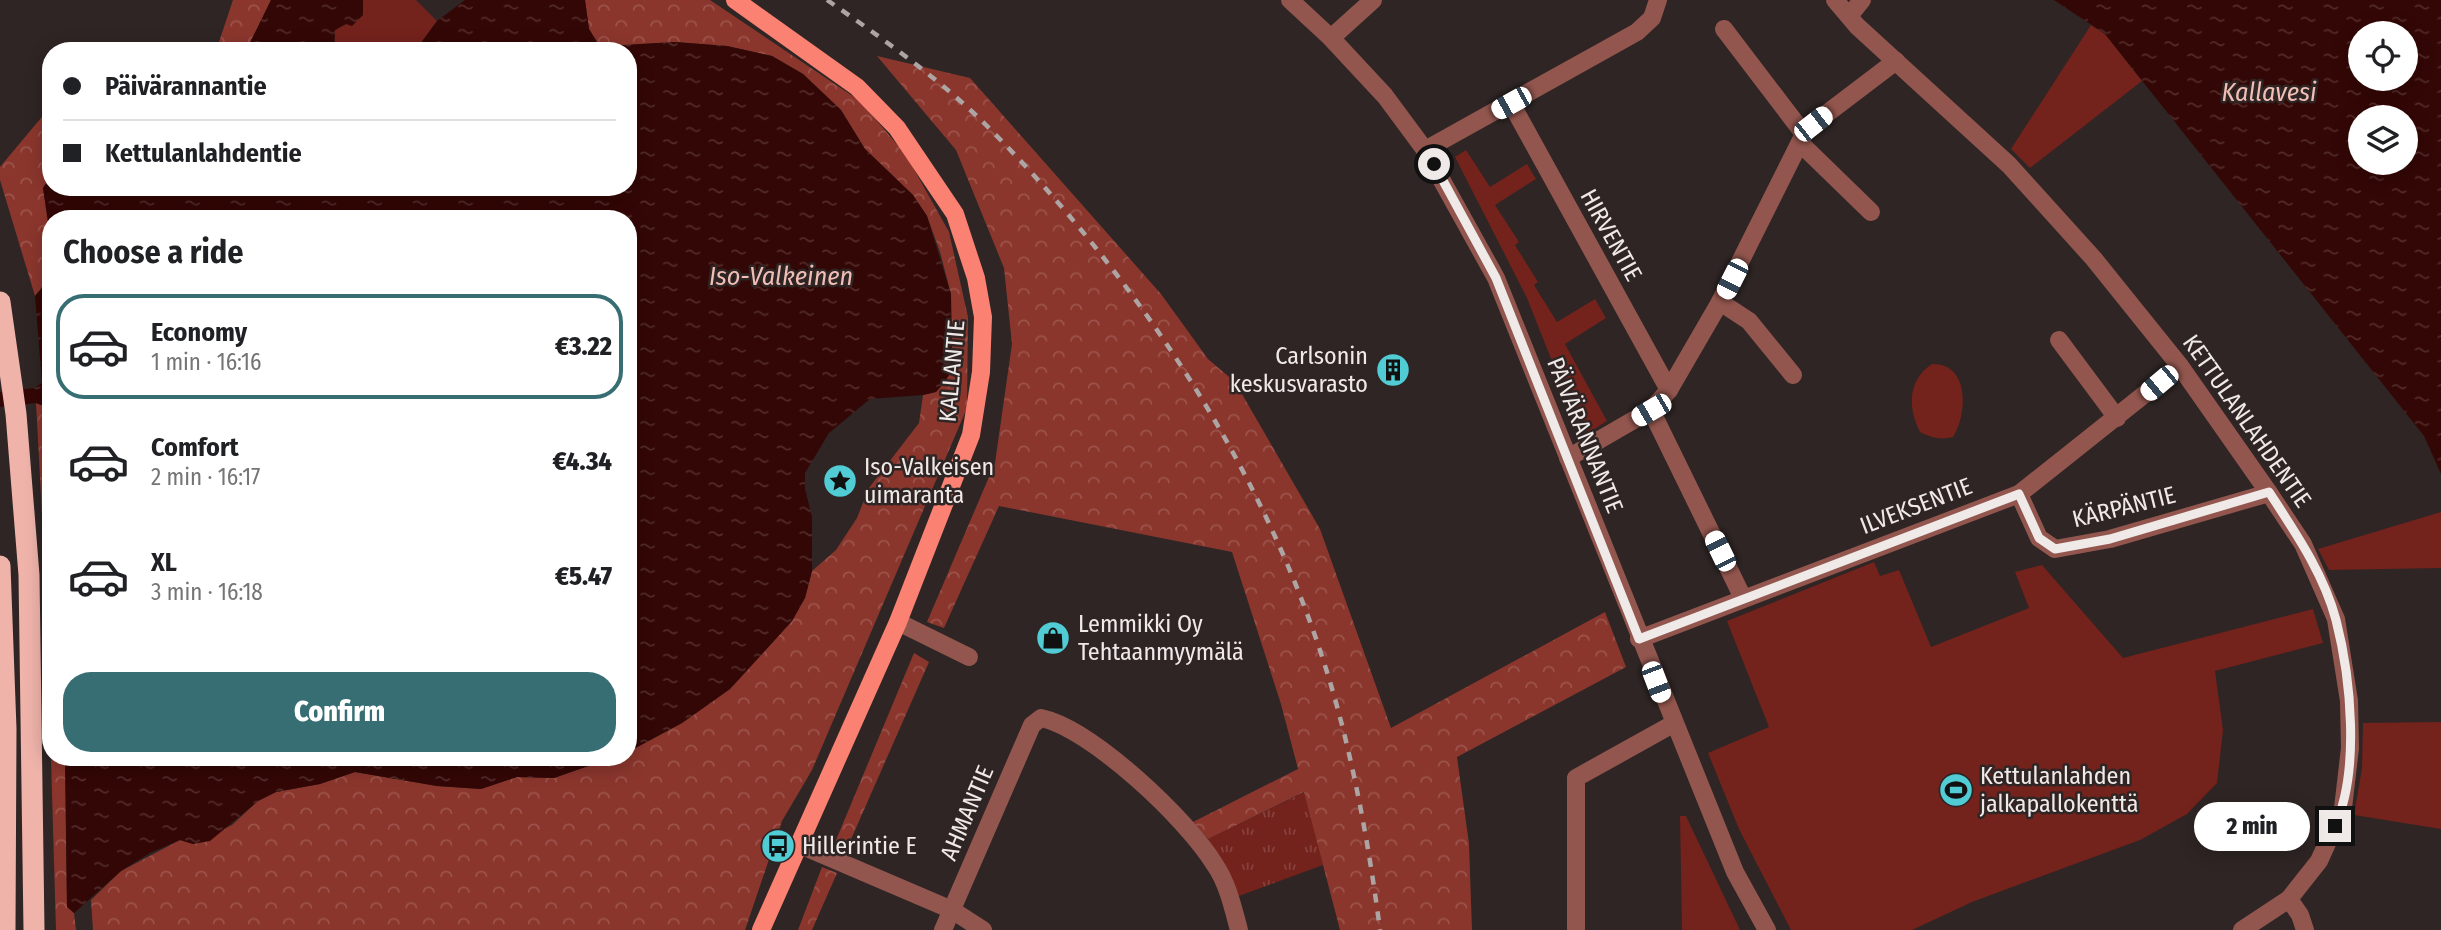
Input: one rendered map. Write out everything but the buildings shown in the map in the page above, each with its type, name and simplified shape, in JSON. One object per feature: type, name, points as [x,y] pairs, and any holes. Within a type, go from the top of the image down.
[{"type":"highway","points":[[0,302],[16,414],[29,575],[34,930]]},
{"type":"highway","points":[[0,566],[6,729],[5,930]]},
{"type":"main road","name":"KALLANTIE","points":[[735,0],[857,87],[897,128],[955,214],[976,278],[984,317],[981,372],[971,435],[898,622],[761,930]]},
{"type":"street","name":"PÄIVÄRANNANTIE","points":[[1290,0],[1331,38],[1385,96],[1425,150],[1496,278],[1673,724],[1735,872],[1767,930]]},
{"type":"street","points":[[1331,38],[1373,0]]},
{"type":"street","points":[[1425,150],[1637,32],[1652,18],[1658,0]]},
{"type":"street","name":"KETTULANLAHDENTIE","points":[[1835,0],[1857,26],[2009,165],[2094,259],[2180,366],[2304,544],[2336,619],[2349,701],[2350,748],[2343,808],[2319,861],[2289,899],[2242,930]]},
{"type":"street","points":[[1850,15],[1862,0]]},
{"type":"street","points":[[1724,29],[1802,138],[1871,212]]},
{"type":"street","points":[[1568,458],[1651,410],[1668,390],[1720,302],[1802,138],[1896,61]]},
{"type":"street","name":"HIRVENTIE","points":[[1511,103],[1668,390]]},
{"type":"street","points":[[1720,302],[1749,321],[1793,375]]},
{"type":"street","points":[[2059,340],[2117,418]]},
{"type":"street","name":"ILVEKSENTIE","points":[[1639,639],[2019,494],[2180,366]]},
{"type":"street","points":[[1651,410],[1743,598]]},
{"type":"street","name":"KÄRPÄNTIE","points":[[2019,494],[2039,538],[2055,549],[2110,539],[2269,492]]},
{"type":"street","points":[[898,622],[968,657]]},
{"type":"street","name":"AHMANTIE","points":[[943,930],[1032,725],[1041,719],[1092,746],[1177,816],[1216,865],[1230,896],[1239,930]]},
{"type":"street","points":[[1576,930],[1576,778],[1673,724]]},
{"type":"street","points":[[800,845],[952,910],[983,930]]},
{"type":"street","points":[[2289,899],[2300,915],[2305,930]]},
{"type":"green space","points":[[233,0],[271,0],[250,42],[219,42]]},
{"type":"green space","points":[[363,0],[416,0],[437,21],[422,42],[334,42],[335,30],[363,15]]},
{"type":"green space","points":[[585,0],[710,0],[860,101],[906,155],[949,232],[968,317],[967,408],[812,770],[782,821],[745,930],[93,930],[91,900],[121,871],[180,840],[193,844],[232,825],[258,801],[276,792],[320,784],[355,772],[437,786],[481,789],[517,777],[554,778],[588,766],[637,766],[637,747],[682,723],[730,689],[792,621],[805,598],[812,571],[836,550],[857,518],[869,488],[919,423],[923,395],[936,392],[952,371],[951,294],[927,216],[913,195],[865,149],[841,110],[803,74],[772,56],[727,46],[675,42],[637,44],[637,42],[597,42],[589,29]]},
{"type":"green space","points":[[2091,25],[2105,34],[2142,81],[2030,168],[2011,149]]},
{"type":"green space","points":[[877,56],[970,78],[1161,294],[1208,359],[1235,382],[1320,529],[1391,728],[1605,612],[1626,667],[1457,757],[1469,844],[1472,930],[1340,930],[1304,792],[1208,839],[1193,822],[1298,769],[1281,704],[1232,552],[999,506],[944,628],[927,622],[995,463],[1012,344],[1004,268],[956,150]]},
{"type":"green space","points":[[42,117],[42,196],[46,210],[42,210],[42,287],[35,296],[0,180],[0,167]]},
{"type":"green space","points":[[1466,150],[1490,187],[1527,164],[1536,179],[1495,205],[1519,242],[1515,245],[1538,282],[1534,285],[1557,322],[1595,299],[1606,318],[1565,344],[1607,421],[1582,437],[1527,298],[1455,157]]},
{"type":"green space","points":[[1932,364],[1944,366],[1959,380],[1963,403],[1953,437],[1936,438],[1920,432],[1913,414],[1914,386]]},
{"type":"green space","points":[[36,403],[42,405],[42,515]]},
{"type":"green space","points":[[2441,512],[2441,568],[2329,570],[2318,549]]},
{"type":"green space","points":[[1874,562],[1880,576],[1899,570],[1931,647],[2029,608],[2015,572],[2042,565],[2123,658],[2313,609],[2323,643],[2215,671],[2223,730],[2217,783],[2187,814],[2140,840],[1972,902],[1912,930],[1791,930],[1739,829],[1708,753],[1769,727],[1727,621]]},
{"type":"green space","points":[[914,653],[929,662],[845,853],[834,845]]},
{"type":"green space","points":[[2441,722],[2441,829],[2354,815],[2362,768],[2363,723]]},
{"type":"green space","points":[[51,766],[65,766],[67,906],[74,913],[76,930],[56,930]]},
{"type":"green space","points":[[1305,792],[1323,865],[1239,896],[1208,839]]},
{"type":"green space","points":[[1680,816],[1686,816],[1740,930],[1682,930]]},
{"type":"green space","points":[[822,867],[837,873],[812,930],[798,930]]},
{"type":"water","points":[[271,0],[363,0],[363,15],[352,26],[346,24],[335,30],[334,42],[250,42]]},
{"type":"water","name":"Iso-Valkeinen","points":[[465,0],[585,0],[589,29],[597,42],[422,42],[437,21]]},
{"type":"water","name":"Kallavesi","points":[[2054,0],[2441,0],[2441,474],[2424,436],[2105,34]]},
{"type":"water","name":"Iso-Valkeinen","points":[[675,42],[727,46],[772,56],[803,74],[841,110],[865,149],[913,195],[927,216],[951,294],[952,371],[936,392],[870,399],[829,433],[805,473],[805,489],[812,517],[812,571],[805,598],[792,621],[730,689],[682,723],[637,747],[637,210],[46,210],[44,196],[637,196],[637,44]]},
{"type":"water","points":[[42,287],[42,383],[35,296]]},
{"type":"water","points":[[42,383],[42,405],[36,403],[0,407],[0,392],[34,388]]},
{"type":"water","points":[[65,766],[588,766],[554,778],[517,777],[481,789],[437,786],[355,772],[320,784],[276,792],[258,801],[210,841],[193,844],[180,840],[150,853],[121,871],[74,913],[67,907]]},
{"type":"railway","points":[[827,0],[888,43],[969,108],[1044,186],[1098,251],[1149,319],[1196,390],[1239,464],[1277,540],[1309,619],[1335,699],[1356,785],[1380,930]]},
{"type":"place","name":"Carlsonin keskusvarasto","points":[[1393,370]]},
{"type":"place","name":"Iso-Valkeisen uimaranta","points":[[840,481]]},
{"type":"place","name":"Lemmikki Oy Tehtaanmyymälä","points":[[1053,638]]},
{"type":"place","name":"Kettulanlahden jalkapallokenttä","points":[[1956,790]]},
{"type":"place","name":"Hillerintie E","points":[[778,846]]},
{"type":"route","points":[[1434,164],[1496,278],[1639,639],[2019,494],[2039,538],[2055,549],[2110,539],[2269,492],[2304,544],[2336,619],[2349,701],[2350,748],[2343,808],[2335,826]]}]
